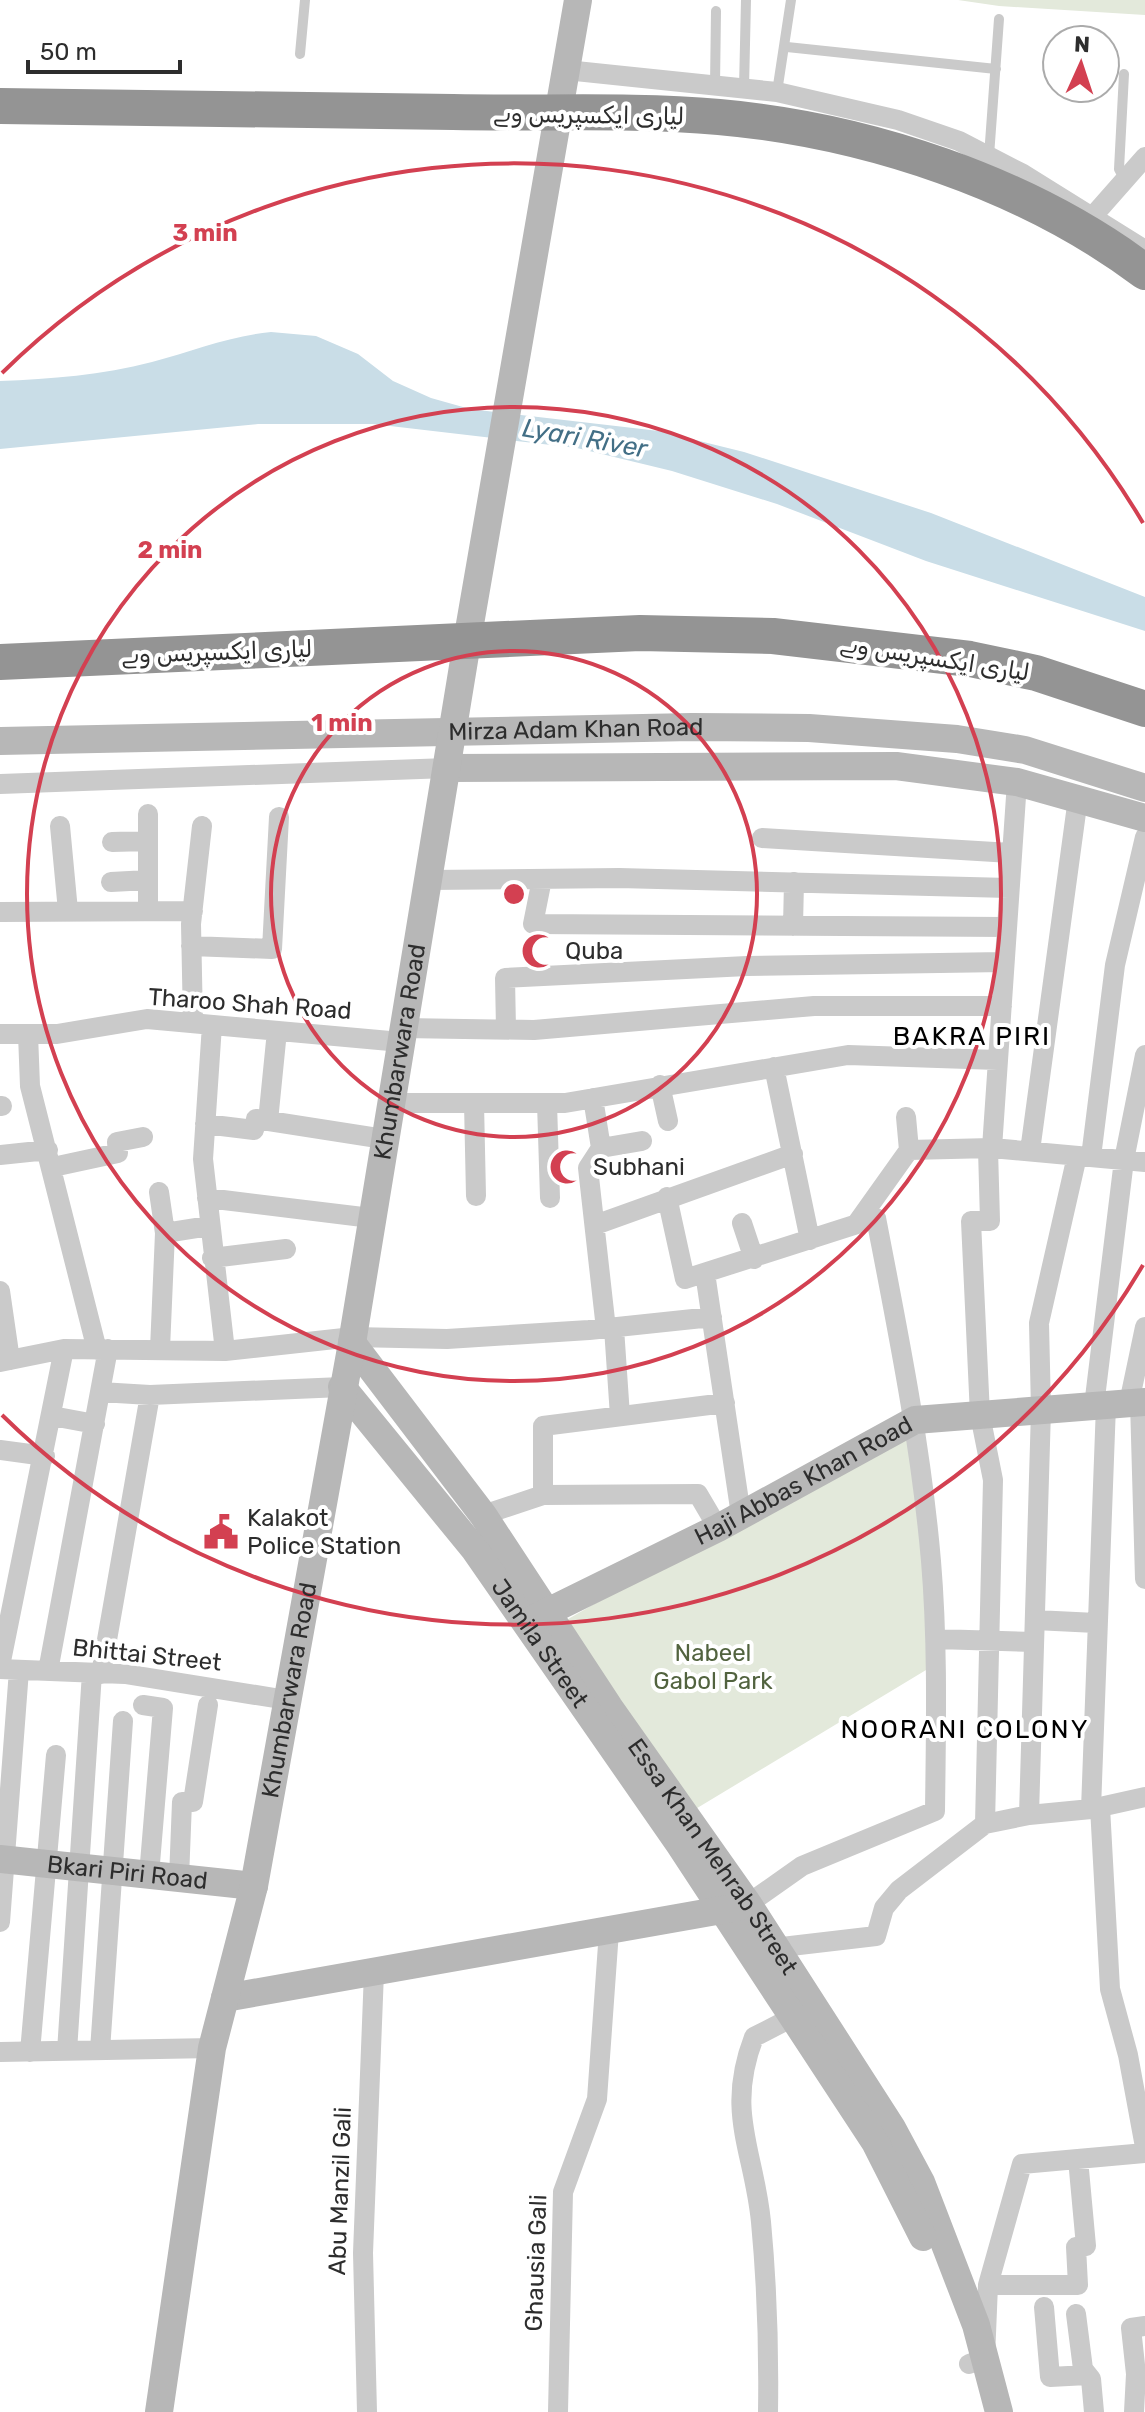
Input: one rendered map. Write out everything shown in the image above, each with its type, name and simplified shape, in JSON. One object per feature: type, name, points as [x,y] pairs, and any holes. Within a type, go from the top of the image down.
[{"type":"highway","name":"لیاری ایکسپریس وے","points":[[0,106],[719,117],[850,140],[954,170],[1039,204],[1113,248],[1145,272]]},
{"type":"highway","name":"لیاری ایکسپریس وے","points":[[0,662],[640,633],[773,636],[970,659],[1036,673],[1145,709]]},
{"type":"main road","name":"Khumbarwara Road","points":[[159,2412],[212,2048],[254,1886],[352,1340],[470,624],[578,0]]},
{"type":"main road","name":"Mirza Adam Khan Road","points":[[0,741],[707,727],[900,733],[1025,750],[1145,788]]},
{"type":"main road","name":"Mirza Adam Khan Road","points":[[448,768],[896,766],[1017,782],[1145,818]]},
{"type":"main road","name":"Essa Khan Mehrab Street","points":[[352,1340],[483,1515],[537,1617],[763,1949],[892,2128],[921,2182],[977,2361],[981,2412]]},
{"type":"main road","name":"Jamila Street","points":[[342,1387],[537,1617]]},
{"type":"main road","name":"Haji Abbas Khan Road","points":[[537,1617],[729,1522],[915,1420],[1123,1404]]},
{"type":"main road","name":"Bkari Piri Road","points":[[2,1859],[254,1886]]},
{"type":"main road","points":[[225,1998],[736,1908]]},
{"type":"main road","name":"Essa Khan Mehrab Street","points":[[763,1949],[793,2017],[883,2154],[915,2215],[999,2412]]},
{"type":"street","points":[[566,70],[777,92],[898,120],[959,141],[989,156],[1145,250]]},
{"type":"street","points":[[1093,216],[1145,157]]},
{"type":"street","name":"Mirza Adam Khan Road","points":[[0,784],[448,768]]},
{"type":"street","points":[[985,1824],[993,1480],[980,1415],[971,1221],[990,1221],[990,1149],[1017,782]]},
{"type":"street","points":[[1030,1151],[1078,798]]},
{"type":"street","points":[[148,814],[148,909]]},
{"type":"street","points":[[191,946],[272,949],[279,817]]},
{"type":"street","points":[[60,826],[68,911]]},
{"type":"street","points":[[202,826],[191,946],[202,1024],[203,1159],[225,1351]]},
{"type":"street","points":[[1029,1815],[1041,1410],[1039,1323],[1043,1296],[1084,1156],[1115,965],[1145,837]]},
{"type":"street","points":[[762,838],[1011,853]]},
{"type":"street","points":[[112,842],[148,841]]},
{"type":"street","points":[[542,879],[533,924],[1007,927]]},
{"type":"street","points":[[111,882],[148,880]]},
{"type":"street","points":[[428,880],[794,882],[1009,888]]},
{"type":"street","points":[[793,926],[794,882]]},
{"type":"street","points":[[0,912],[193,911]]},
{"type":"street","points":[[506,1029],[505,978],[747,966],[1004,962]]},
{"type":"street","name":"Tharoo Shah Road","points":[[0,1034],[57,1034],[147,1019],[277,1031],[402,1035],[645,1021],[814,1006],[1002,1006]]},
{"type":"street","points":[[268,1121],[277,1031]]},
{"type":"street","points":[[28,1034],[30,1086],[103,1350],[95,1424],[48,1671]]},
{"type":"street","points":[[390,1103],[547,1103],[848,1055],[998,1060]]},
{"type":"street","points":[[977,2361],[988,2285],[1022,2164],[1145,2150],[1128,2055],[1110,1989],[1096,1808],[1096,1623],[1123,1404],[1124,1160],[1145,1055]]},
{"type":"street","points":[[774,1067],[810,1240]]},
{"type":"street","points":[[660,1085],[668,1121]]},
{"type":"street","points":[[593,1098],[601,1148],[588,1168],[620,1416]]},
{"type":"street","points":[[474,1103],[476,1196]]},
{"type":"street","points":[[547,1103],[550,1198]]},
{"type":"street","points":[[857,1223],[909,1150],[906,1117]]},
{"type":"street","points":[[205,1124],[254,1130],[256,1119],[384,1139]]},
{"type":"street","points":[[0,1155],[51,1158],[118,1153],[117,1142],[143,1137]]},
{"type":"street","points":[[601,1148],[642,1141]]},
{"type":"street","points":[[909,1150],[1030,1151],[1145,1162]]},
{"type":"street","points":[[595,1225],[793,1154]]},
{"type":"street","points":[[159,1192],[165,1233],[160,1349]]},
{"type":"street","points":[[667,1197],[685,1279],[876,1218],[915,1420],[936,1639],[935,1811],[802,1866],[736,1908]]},
{"type":"street","points":[[207,1198],[371,1218]]},
{"type":"street","points":[[742,1223],[754,1259]]},
{"type":"street","points":[[165,1233],[209,1226]]},
{"type":"street","points":[[212,1258],[286,1249]]},
{"type":"street","points":[[705,1273],[725,1403],[729,1522]]},
{"type":"street","points":[[0,1291],[5,1361],[64,1349],[225,1351],[352,1340],[447,1339],[610,1328],[712,1317]]},
{"type":"street","points":[[1145,1327],[1123,1404],[1145,1579]]},
{"type":"street","points":[[0,1922],[6,1668],[64,1349]]},
{"type":"street","points":[[100,1392],[150,1395],[342,1387]]},
{"type":"street","points":[[67,2051],[96,1673],[150,1395]]},
{"type":"street","points":[[543,1495],[543,1426],[725,1403]]},
{"type":"street","points":[[52,1416],[95,1424]]},
{"type":"street","points":[[0,1450],[45,1456]]},
{"type":"street","points":[[483,1515],[543,1495],[698,1494],[729,1522]]},
{"type":"street","points":[[1035,1620],[1096,1623]]},
{"type":"street","points":[[936,1639],[1034,1642]]},
{"type":"street","name":"Bhittai Street","points":[[6,1668],[96,1673],[287,1700]]},
{"type":"street","points":[[143,1705],[163,1708],[149,1875]]},
{"type":"street","points":[[179,1878],[182,1802],[193,1802],[208,1705]]},
{"type":"street","points":[[100,2050],[123,1721]]},
{"type":"street","points":[[30,2052],[44,1863],[56,1755]]},
{"type":"street","points":[[763,1949],[876,1936],[884,1908],[899,1890],[985,1824],[1029,1815],[1096,1808],[1145,1797]]},
{"type":"street","name":"Ghausia Gali","points":[[558,2412],[563,2192],[597,2099],[609,1931]]},
{"type":"street","name":"Abu Manzil Gali","points":[[367,2412],[363,2253],[374,1972]]},
{"type":"street","points":[[768,2412],[769,2315],[761,2217],[740,2114],[744,2062],[754,2037],[793,2017]]},
{"type":"street","points":[[0,2052],[212,2048]]},
{"type":"street","points":[[988,2285],[1078,2285],[1076,2247],[1086,2246],[1078,2159]]},
{"type":"street","points":[[1044,2307],[1050,2377],[1087,2375]]},
{"type":"street","points":[[1076,2314],[1083,2369],[1094,2412]]},
{"type":"street","points":[[1134,2412],[1131,2328],[1145,2326]]},
{"type":"lane","points":[[300,54],[305,0]]},
{"type":"lane","points":[[744,88],[746,0]]},
{"type":"lane","points":[[777,92],[787,47],[791,0]]},
{"type":"lane","points":[[715,85],[716,11]]},
{"type":"lane","points":[[989,156],[999,19]]},
{"type":"lane","points":[[787,47],[996,69]]},
{"type":"lane","points":[[1124,74],[1119,169],[1125,180]]},
{"type":"green space","points":[[958,0],[1145,0],[1145,15],[999,6]]},
{"type":"green space","name":"Nabeel Gabol Park","points":[[915,1420],[936,1664],[674,1822],[542,1634]]},
{"type":"water","name":"Lyari River","points":[[271,332],[316,336],[358,354],[393,381],[431,398],[470,409],[659,431],[744,452],[931,513],[1145,597],[1145,631],[926,561],[777,504],[672,471],[577,448],[373,424],[258,424],[0,449],[0,381],[57,378],[114,370],[226,340]]},
{"type":"place","name":"Quba","points":[[539,951]]},
{"type":"place","name":"Subhani","points":[[567,1167]]},
{"type":"place","name":"Kalakot Police Station","points":[[221,1532]]},
{"type":"district","name":"BAKRA PIRI","points":[[972,1036]]},
{"type":"district","name":"NOORANI COLONY","points":[[965,1729]]}]
